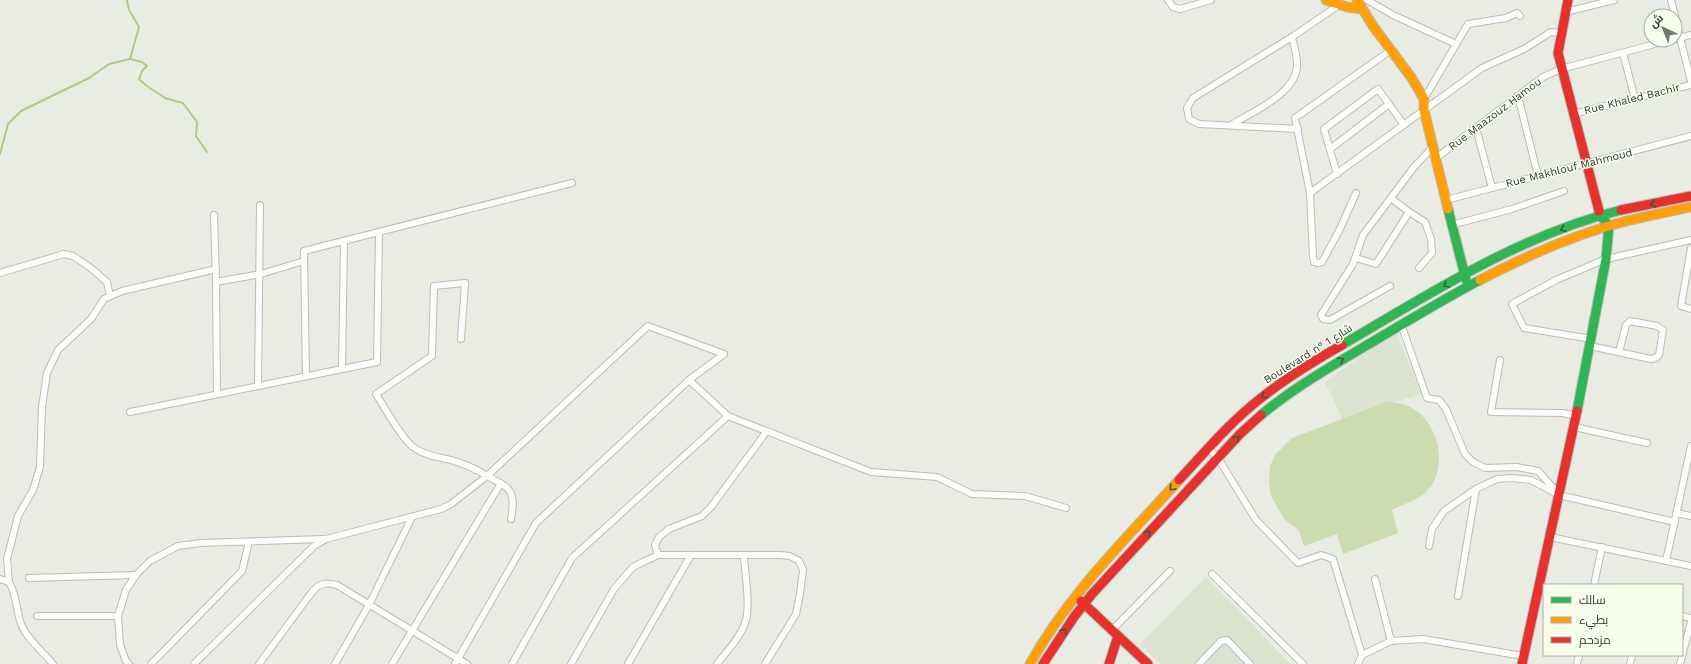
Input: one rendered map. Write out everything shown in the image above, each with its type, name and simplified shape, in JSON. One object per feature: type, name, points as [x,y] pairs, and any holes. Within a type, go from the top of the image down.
[{"type":"main road","points":[[1326,0],[1339,5],[1362,10]]},
{"type":"main road","points":[[1357,0],[1373,26],[1412,77],[1424,99],[1424,110],[1451,225],[1464,275],[1469,287]]},
{"type":"main road","points":[[1522,660],[1542,585],[1550,537],[1591,343],[1606,259],[1609,226],[1600,216],[1558,53],[1568,0]]},
{"type":"main road","name":"Boulevard n° شارع 1","points":[[1030,664],[1040,646],[1076,596],[1208,448],[1251,406],[1291,376],[1464,275],[1525,243],[1600,216],[1691,196]]},
{"type":"main road","name":"Boulevard n° شارع 1","points":[[1042,664],[1084,604],[1218,458],[1262,414],[1286,395],[1314,376],[1402,324],[1469,287],[1532,255],[1609,226],[1691,207]]},
{"type":"main road","points":[[1076,596],[1115,633],[1138,660],[1148,664]]},
{"type":"main road","points":[[1109,664],[1115,633]]},
{"type":"street","points":[[1168,0],[1173,7],[1180,9],[1211,0]]},
{"type":"street","points":[[1367,0],[1393,15],[1456,44]]},
{"type":"street","points":[[1565,12],[1614,0]]},
{"type":"street","points":[[1298,129],[1196,123],[1188,115],[1188,104],[1193,98],[1292,37],[1339,5]]},
{"type":"street","points":[[1424,99],[1468,24],[1506,18],[1518,13],[1520,16]]},
{"type":"street","points":[[1310,193],[1482,68],[1524,49],[1552,32],[1561,33]]},
{"type":"street","points":[[1231,125],[1284,92],[1292,83],[1298,66],[1292,37]]},
{"type":"street","name":"Rue Maazouz Hamou","points":[[1436,158],[1543,77],[1561,69],[1643,47]]},
{"type":"street","points":[[1680,48],[1691,81]]},
{"type":"street","points":[[1356,193],[1339,231],[1322,262],[1314,262],[1310,193],[1295,118],[1391,50]]},
{"type":"street","points":[[1623,53],[1635,98]]},
{"type":"street","name":"Rue Khaled Bachir","points":[[1573,114],[1691,85]]},
{"type":"street","points":[[1337,174],[1324,129],[1378,89],[1404,125]]},
{"type":"street","points":[[1518,96],[1538,176]]},
{"type":"street","points":[[1330,149],[1389,104]]},
{"type":"street","points":[[1476,128],[1492,188]]},
{"type":"street","name":"Rue Makhlouf Mahmoud","points":[[1446,200],[1691,136]]},
{"type":"street","points":[[1390,286],[1330,320],[1324,319],[1321,315],[1353,264],[1363,235],[1414,167],[1433,147]]},
{"type":"street","points":[[306,376],[304,251],[572,183]]},
{"type":"street","points":[[1451,225],[1512,209],[1564,191]]},
{"type":"street","points":[[1391,198],[1425,222],[1431,239],[1432,253],[1419,268]]},
{"type":"street","points":[[258,386],[261,274],[260,205]]},
{"type":"street","points":[[1356,258],[1376,264],[1409,212]]},
{"type":"street","points":[[214,215],[216,269],[216,394]]},
{"type":"street","points":[[130,412],[377,362],[379,232]]},
{"type":"street","points":[[1619,352],[1626,325],[1630,321],[1657,326],[1663,330],[1659,355],[1656,358],[1651,359],[1619,352],[1591,343],[1524,328],[1512,304],[1556,280],[1606,259],[1691,240]]},
{"type":"street","points":[[342,369],[344,241]]},
{"type":"street","points":[[1691,248],[1681,306],[1691,309]]},
{"type":"street","points":[[0,273],[64,254],[74,256],[107,282],[110,296]]},
{"type":"street","points":[[216,282],[261,274],[304,261]]},
{"type":"street","points":[[53,664],[30,638],[22,625],[13,590],[9,582],[7,559],[18,516],[33,490],[40,467],[42,407],[47,373],[58,350],[91,319],[104,299],[122,291],[216,269]]},
{"type":"street","points":[[461,339],[465,283],[434,286],[432,356],[376,394],[402,434],[412,446],[430,455],[455,461],[474,468],[508,487],[512,495],[513,507],[511,519]]},
{"type":"street","points":[[1402,324],[1427,398],[1439,400],[1446,409],[1465,454],[1473,462],[1485,468],[1511,467],[1538,471],[1559,495]]},
{"type":"street","points":[[129,664],[126,662],[120,645],[118,616],[126,590],[136,575],[150,561],[178,546],[200,543],[326,539],[412,517],[451,504],[488,476],[648,326],[724,354],[689,380],[536,523],[457,661]]},
{"type":"street","points":[[1500,360],[1491,412],[1563,413],[1576,416]]},
{"type":"street","points":[[689,380],[728,416],[872,472],[937,477],[972,494],[1025,496],[1066,508]]},
{"type":"street","points":[[512,664],[572,558],[728,416]]},
{"type":"street","points":[[1574,427],[1647,443]]},
{"type":"street","points":[[658,555],[655,545],[659,537],[669,529],[702,516],[712,507],[767,431]]},
{"type":"street","points":[[1666,561],[1691,446]]},
{"type":"street","points":[[1208,448],[1218,458],[1256,520],[1298,563],[1321,555],[1333,559],[1362,655]]},
{"type":"street","points":[[1429,546],[1432,529],[1444,511],[1476,489],[1497,479],[1512,478],[1530,480],[1559,495],[1675,522]]},
{"type":"street","points":[[392,664],[501,483]]},
{"type":"street","points":[[1458,596],[1476,489]]},
{"type":"street","points":[[1676,513],[1691,516]]},
{"type":"street","points":[[335,664],[369,605],[412,517]]},
{"type":"street","points":[[1550,537],[1691,566]]},
{"type":"street","points":[[194,664],[314,546],[326,539]]},
{"type":"street","points":[[151,664],[242,571],[249,542]]},
{"type":"street","points":[[1594,584],[1602,547]]},
{"type":"street","points":[[571,664],[621,579],[633,568],[658,555],[790,556],[799,562],[803,570],[796,614],[765,664]]},
{"type":"street","points":[[628,664],[691,555]]},
{"type":"street","points":[[718,664],[737,638],[745,622],[747,611],[744,556]]},
{"type":"street","points":[[1115,633],[1170,571]]},
{"type":"street","points":[[1212,574],[1303,664]]},
{"type":"street","points":[[29,578],[136,575]]},
{"type":"street","points":[[0,579],[9,582]]},
{"type":"street","points":[[1374,580],[1391,641]]},
{"type":"street","points":[[259,664],[318,586],[324,583],[337,585],[457,661],[467,664]]},
{"type":"street","points":[[37,616],[118,616]]},
{"type":"street","points":[[1683,653],[1691,622]]},
{"type":"street","points":[[1358,664],[1362,655],[1391,641],[1423,639],[1522,660]]},
{"type":"street","points":[[1199,664],[1221,641],[1227,640],[1250,664]]},
{"type":"shaded area","points":[[1396,331],[1421,394],[1343,420],[1325,382]]},
{"type":"shaded area","points":[[1206,577],[1290,664],[1160,664],[1140,644]]},
{"type":"green space","points":[[1386,402],[1399,403],[1409,406],[1421,415],[1429,424],[1438,446],[1438,470],[1434,481],[1423,494],[1392,510],[1398,533],[1343,554],[1337,534],[1304,546],[1299,530],[1284,519],[1271,496],[1269,481],[1270,466],[1275,455],[1292,438]]},
{"type":"waterway","points":[[127,0],[129,10],[139,27],[130,59],[142,62],[147,66],[142,71],[139,79],[165,98],[183,103],[197,122],[196,136],[207,152]]},
{"type":"waterway","points":[[0,154],[8,124],[21,111],[89,78],[109,64],[130,59]]},
{"type":"traffic: fast","points":[[1448,209],[1466,280]]},
{"type":"traffic: fast","points":[[1342,345],[1443,286],[1512,250],[1547,234],[1621,210]]},
{"type":"traffic: fast","points":[[1577,411],[1606,259],[1609,226],[1600,215],[1599,211]]},
{"type":"traffic: fast","points":[[1261,415],[1288,394],[1330,367],[1480,280]]},
{"type":"traffic: slow","points":[[1326,0],[1347,7],[1362,9]]},
{"type":"traffic: slow","points":[[1357,0],[1373,26],[1411,77],[1424,99],[1424,110],[1448,209]]},
{"type":"traffic: slow","points":[[1480,280],[1531,255],[1583,234],[1619,223],[1691,207]]},
{"type":"traffic: slow","points":[[1030,664],[1062,614],[1080,591],[1179,480]]},
{"type":"traffic: jam","points":[[1568,0],[1558,53],[1599,211]]},
{"type":"traffic: jam","points":[[1621,210],[1691,196]]},
{"type":"traffic: jam","points":[[1179,480],[1218,438],[1250,407],[1290,377],[1342,345]]},
{"type":"traffic: jam","points":[[1522,664],[1577,411]]},
{"type":"traffic: jam","points":[[1043,664],[1074,617],[1092,594],[1240,434],[1261,415]]},
{"type":"traffic: jam","points":[[1081,601],[1148,664]]},
{"type":"traffic: jam","points":[[1109,664],[1118,636]]}]
